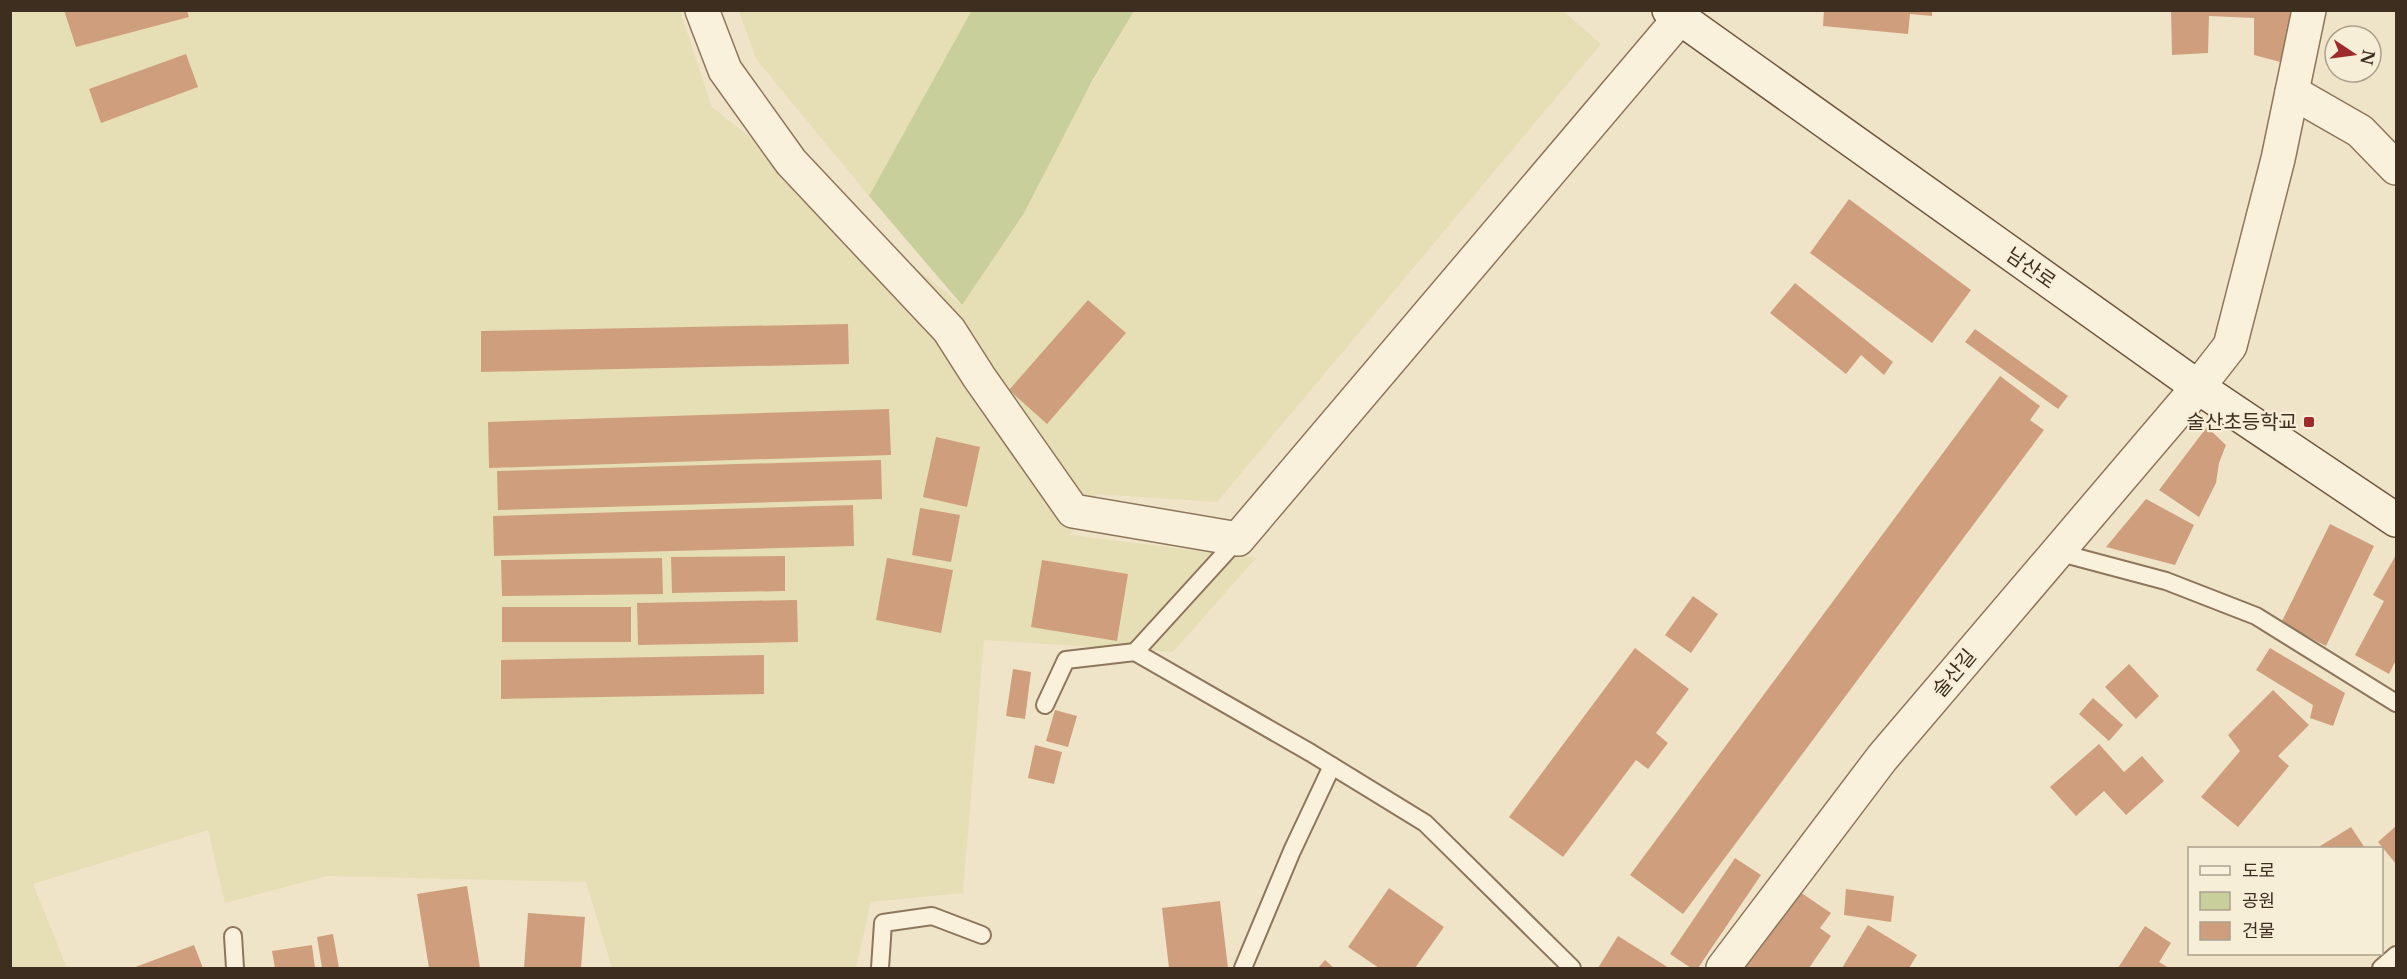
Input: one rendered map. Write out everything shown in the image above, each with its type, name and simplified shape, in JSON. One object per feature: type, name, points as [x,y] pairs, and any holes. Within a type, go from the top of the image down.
[{"type":"street","points":[[702,10],[725,70],[791,162],[949,330],[1073,512],[1238,539],[1675,14]]},
{"type":"street","name":"술산길","points":[[1723,969],[1882,758],[2198,387],[2230,346],[2278,159],[2309,10]]},
{"type":"street","name":"남산로","points":[[1675,14],[2198,387],[2397,520]]},
{"type":"street","points":[[2292,92],[2360,131],[2397,168]]},
{"type":"lane","points":[[1135,652],[1238,539]]},
{"type":"lane","points":[[2057,552],[2166,581],[2256,616],[2397,703]]},
{"type":"lane","points":[[1045,705],[1066,660],[1135,652],[1332,766],[1425,823],[1572,969]]},
{"type":"lane","points":[[1243,969],[1292,851],[1332,766]]},
{"type":"lane","points":[[880,969],[883,923],[932,916],[982,935]]},
{"type":"lane","points":[[233,936],[235,969]]},
{"type":"lane","points":[[2381,969],[2397,955]]},
{"type":"shaded area","points":[[16,10],[680,11],[712,107],[962,305],[1134,11],[1563,11],[1601,44],[1217,502],[1096,494],[1070,535],[1256,558],[1173,652],[984,640],[963,893],[871,902],[856,968],[612,968],[586,882],[327,876],[225,903],[208,830],[33,884],[67,968],[11,968],[10,17]]},
{"type":"shaded area","points":[[739,10],[972,11],[869,196],[756,59]]},
{"type":"green space","points":[[972,10],[1134,11],[1092,81],[1024,213],[962,305],[869,196]]},
{"type":"building","points":[[64,10],[187,10],[189,17],[76,47]]},
{"type":"building","points":[[1824,10],[1932,10],[1932,16],[1910,14],[1908,34],[1823,26]]},
{"type":"building","points":[[2171,10],[2296,10],[2284,63],[2254,55],[2254,18],[2209,16],[2208,53],[2172,55]]},
{"type":"building","points":[[186,54],[198,87],[101,123],[89,89]]},
{"type":"building","points":[[1849,199],[1971,290],[1932,343],[1810,253]]},
{"type":"building","points":[[1795,283],[1893,362],[1884,375],[1861,355],[1846,374],[1770,313]]},
{"type":"building","points":[[1088,300],[1126,333],[1047,424],[1009,390]]},
{"type":"building","points":[[848,324],[849,364],[481,372],[481,331]]},
{"type":"building","points":[[1975,329],[2068,396],[2058,409],[1965,342]]},
{"type":"building","points":[[2000,376],[2040,406],[2030,420],[2044,430],[1683,914],[1630,875]]},
{"type":"building","points":[[889,409],[891,455],[489,468],[488,422]]},
{"type":"building","points":[[2207,427],[2226,445],[2219,463],[2216,483],[2199,517],[2159,490]]},
{"type":"building","points":[[936,437],[980,447],[967,507],[923,497]]},
{"type":"building","points":[[881,460],[882,499],[498,510],[497,471]]},
{"type":"building","points":[[2146,499],[2194,525],[2175,565],[2106,547]]},
{"type":"building","points":[[853,505],[854,546],[494,556],[493,516]]},
{"type":"building","points":[[920,508],[960,515],[951,562],[912,555]]},
{"type":"building","points":[[2330,524],[2374,546],[2326,646],[2281,623]]},
{"type":"building","points":[[2396,555],[2396,660],[2389,674],[2355,655],[2384,601],[2373,595]]},
{"type":"building","points":[[785,556],[785,591],[672,593],[671,557]]},
{"type":"building","points":[[662,558],[663,594],[502,596],[501,560]]},
{"type":"building","points":[[887,558],[953,570],[941,633],[876,620]]},
{"type":"building","points":[[1042,560],[1128,574],[1117,641],[1031,627]]},
{"type":"building","points":[[1693,596],[1718,614],[1691,653],[1665,635]]},
{"type":"building","points":[[797,600],[798,642],[638,645],[637,603]]},
{"type":"building","points":[[502,607],[631,607],[631,642],[502,642]]},
{"type":"building","points":[[1635,648],[1689,689],[1656,733],[1668,743],[1648,769],[1636,760],[1563,857],[1509,817]]},
{"type":"building","points":[[2270,648],[2345,693],[2333,726],[2310,718],[2313,705],[2256,670]]},
{"type":"building","points":[[764,655],[764,694],[501,699],[501,660]]},
{"type":"building","points":[[2129,664],[2159,696],[2136,719],[2105,687]]},
{"type":"building","points":[[1013,669],[1031,672],[1025,719],[1006,716]]},
{"type":"building","points":[[2273,690],[2309,725],[2278,756],[2289,766],[2238,827],[2201,797],[2240,751],[2228,735]]},
{"type":"building","points":[[2093,698],[2123,725],[2109,741],[2079,714]]},
{"type":"building","points":[[1055,710],[1077,716],[1068,747],[1046,741]]},
{"type":"building","points":[[2099,744],[2124,772],[2142,756],[2164,781],[2126,815],[2104,791],[2076,816],[2050,787]]},
{"type":"building","points":[[1035,745],[1062,752],[1054,784],[1028,778]]},
{"type":"building","points":[[2396,826],[2396,864],[2383,847],[2378,842]]},
{"type":"building","points":[[2351,827],[2364,847],[2319,847]]},
{"type":"building","points":[[1735,858],[1761,875],[1698,968],[1691,968],[1670,954]]},
{"type":"building","points":[[467,886],[480,968],[429,968],[417,894]]},
{"type":"building","points":[[1389,888],[1444,927],[1415,968],[1379,968],[1348,947]]},
{"type":"building","points":[[1846,889],[1894,896],[1891,922],[1844,915]]},
{"type":"building","points":[[1797,890],[1831,913],[1820,928],[1831,936],[1809,968],[1742,968]]},
{"type":"building","points":[[1220,901],[1228,968],[1169,968],[1162,908]]},
{"type":"building","points":[[528,913],[585,917],[581,968],[524,968]]},
{"type":"building","points":[[1868,925],[1917,955],[1909,968],[1842,968]]},
{"type":"building","points":[[2145,926],[2171,943],[2159,962],[2169,968],[2118,968]]},
{"type":"building","points":[[333,934],[339,968],[322,968],[317,937]]},
{"type":"building","points":[[1618,936],[1669,968],[1598,968]]},
{"type":"building","points":[[194,945],[203,968],[133,968]]},
{"type":"building","points":[[312,945],[315,968],[275,968],[272,951]]},
{"type":"building","points":[[1325,960],[1334,968],[1318,968]]},
{"type":"place","name":"술산초등학교","points":[[2309,422]]}]
